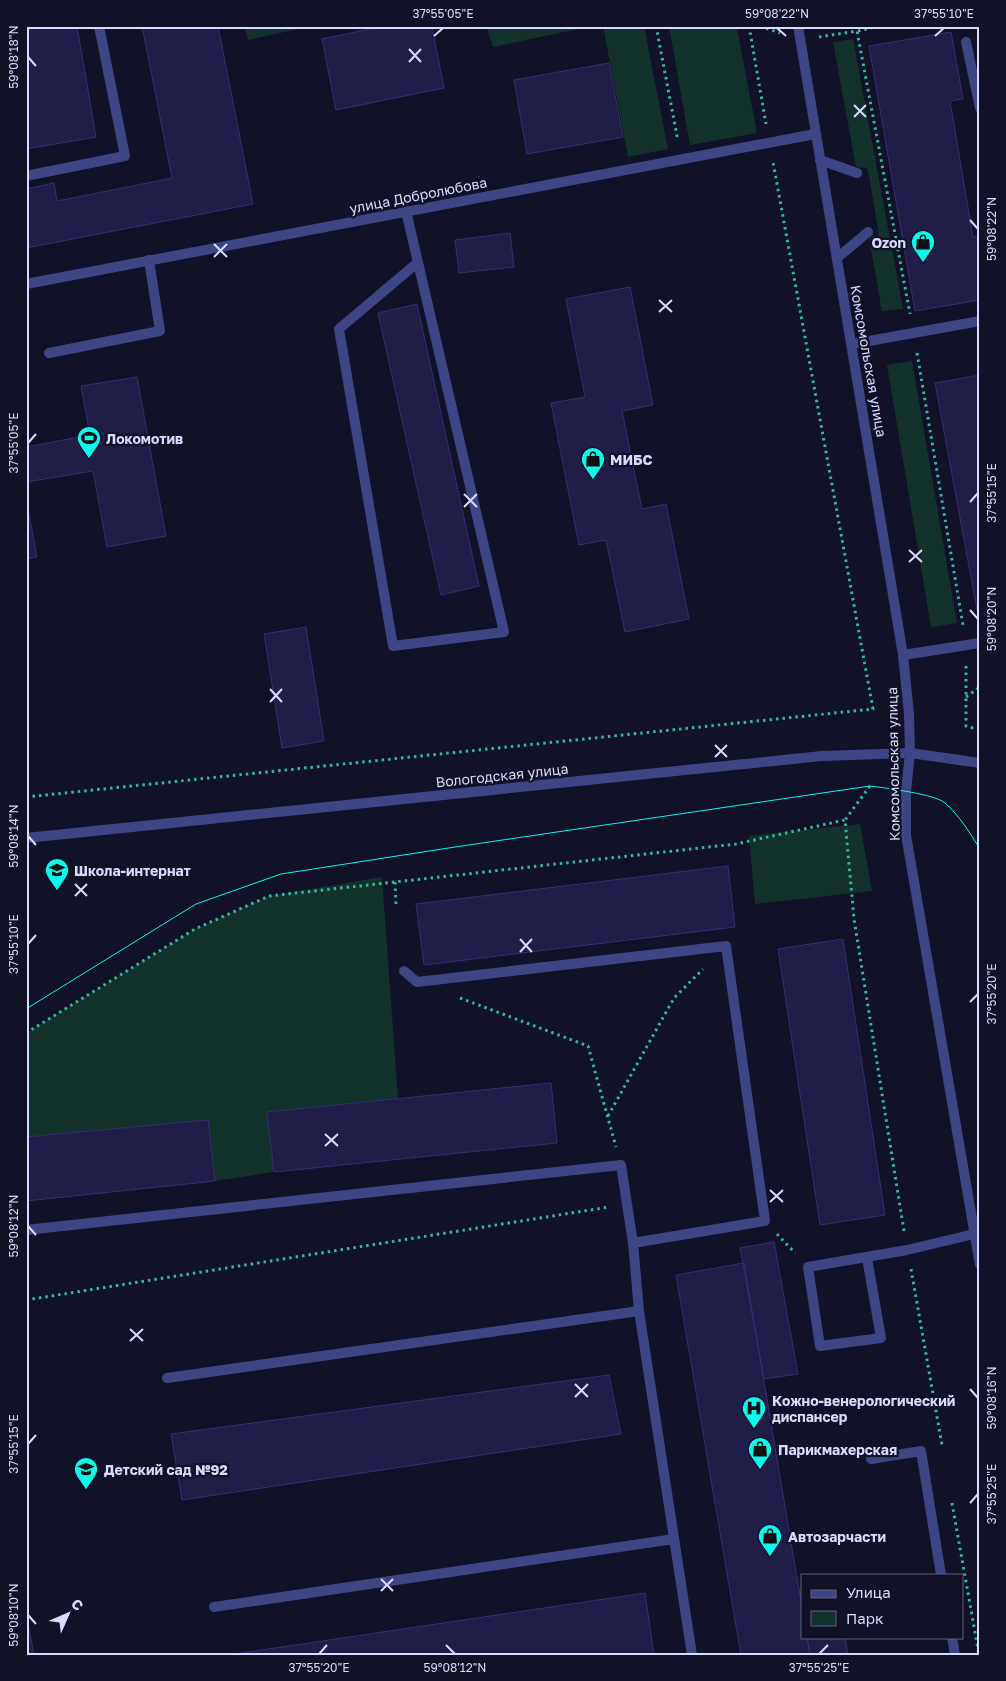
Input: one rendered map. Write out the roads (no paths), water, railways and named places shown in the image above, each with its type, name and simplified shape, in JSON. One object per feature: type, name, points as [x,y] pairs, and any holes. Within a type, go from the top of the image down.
[{"type":"street","points":[[26,176],[125,156],[99,26]]},
{"type":"street","name":"Комсомольская улица","points":[[798,26],[903,655],[909,714],[910,752],[906,791],[906,835],[980,1265]]},
{"type":"street","points":[[966,42],[980,108]]},
{"type":"street","name":"улица Добролюбова","points":[[26,284],[815,134]]},
{"type":"street","points":[[820,160],[856,173]]},
{"type":"street","points":[[406,211],[504,632],[393,646],[339,329],[418,263]]},
{"type":"street","points":[[838,258],[868,232]]},
{"type":"street","points":[[49,353],[160,331],[149,260]]},
{"type":"street","points":[[852,344],[980,321]]},
{"type":"street","points":[[903,655],[980,643]]},
{"type":"street","name":"Вологодская улица","points":[[26,838],[822,756],[910,752],[980,762]]},
{"type":"street","points":[[404,971],[417,982],[726,946],[731,1014],[765,1221],[633,1243]]},
{"type":"street","points":[[26,1230],[621,1165],[633,1243],[639,1311],[692,1655]]},
{"type":"street","points":[[867,1258],[881,1338],[820,1346],[808,1267],[867,1258],[974,1234]]},
{"type":"street","points":[[167,1378],[639,1311]]},
{"type":"street","points":[[871,1459],[921,1451],[942,1574]]},
{"type":"street","points":[[214,1607],[674,1539]]},
{"type":"street","points":[[952,1638],[955,1655]]},
{"type":"tram line","points":[[26,1009],[196,904],[281,874],[870,786],[909,792],[940,800],[960,819],[980,849]]},
{"type":"place","name":"Ozon","points":[[923,263]]},
{"type":"place","name":"Локомотив","points":[[89,459]]},
{"type":"place","name":"МИБС","points":[[593,480]]},
{"type":"place","name":"Школа-интернат","points":[[57,891]]},
{"type":"place","name":"Кожно-венерологический диспансер","points":[[754,1429]]},
{"type":"place","name":"Парикмахерская","points":[[760,1470]]},
{"type":"place","name":"Детский сад №92","points":[[86,1490]]},
{"type":"place","name":"Автозарчасти","points":[[770,1557]]}]
